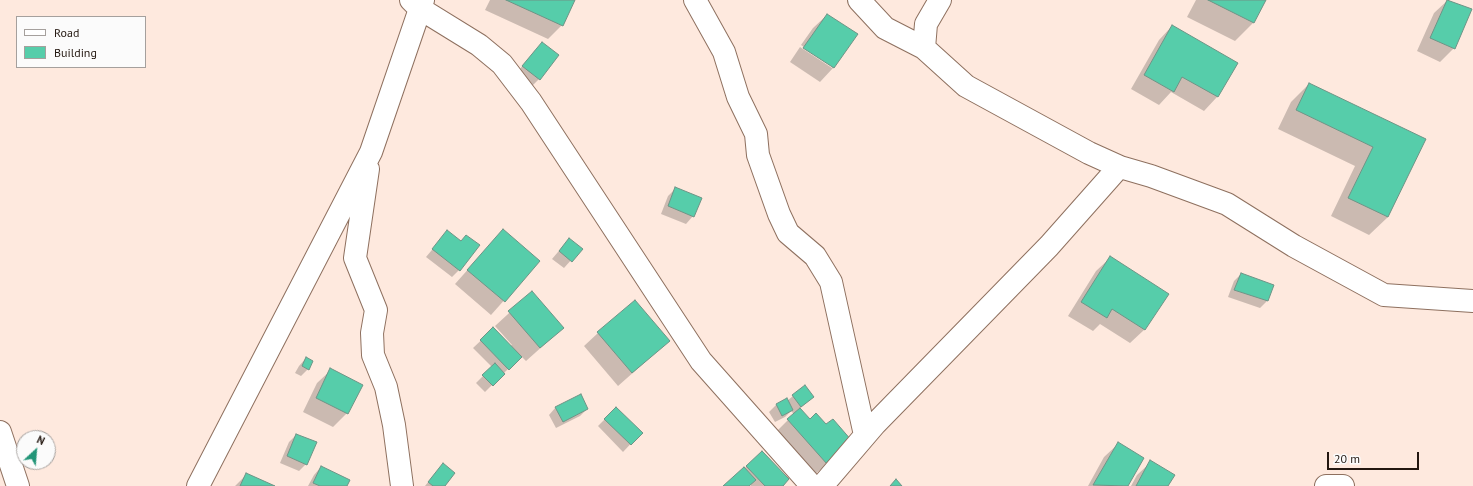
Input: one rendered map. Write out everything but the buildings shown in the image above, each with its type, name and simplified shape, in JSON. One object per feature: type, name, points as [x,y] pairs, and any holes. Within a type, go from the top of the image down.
[{"type":"street","points":[[694,0],[724,52],[738,97],[756,134],[758,155],[779,214],[788,233],[815,256],[831,282],[865,435]]},
{"type":"street","points":[[859,0],[885,28],[924,48],[966,86],[1089,153],[1119,167],[1151,176],[1227,204],[1294,246],[1384,295],[1473,301]]},
{"type":"street","points":[[924,48],[926,24],[940,0]]},
{"type":"street","points":[[402,486],[394,425],[386,386],[373,355],[372,333],[376,310],[355,258],[371,152],[418,3],[479,45],[502,64],[531,102],[701,361],[812,486]]},
{"type":"street","points":[[198,486],[371,152]]},
{"type":"street","points":[[822,486],[865,435],[1049,246],[1119,167]]},
{"type":"street","points":[[0,432],[18,486]]},
{"type":"street","points":[[1326,486],[1343,486]]}]
